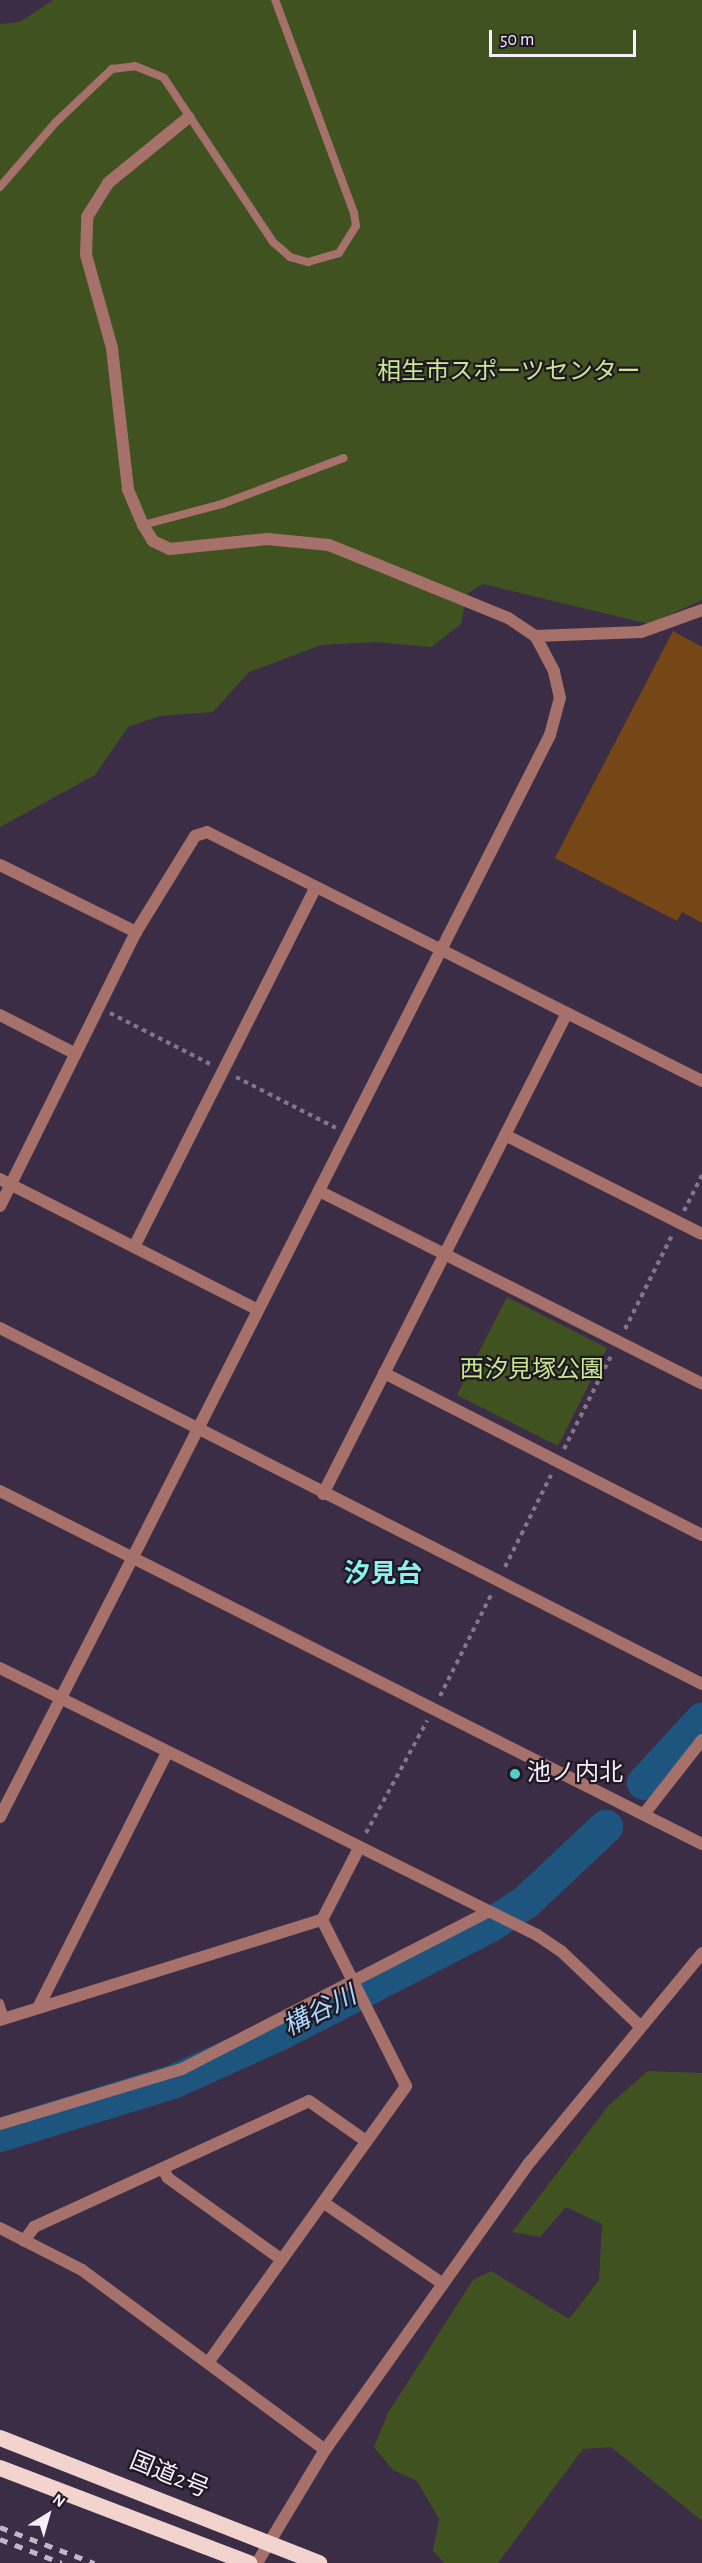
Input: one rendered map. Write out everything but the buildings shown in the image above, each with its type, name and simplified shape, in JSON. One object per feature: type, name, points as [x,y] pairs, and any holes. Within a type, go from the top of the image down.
[{"type":"highway","name":"国道2号","points":[[0,2438],[319,2563]]},
{"type":"highway","points":[[0,2468],[249,2563]]},
{"type":"street","points":[[0,1817],[63,1700],[558,712],[558,685],[535,636],[508,618],[329,545],[267,539],[170,549],[153,541],[143,525],[129,489],[112,348],[85,231],[95,199],[108,183],[189,117]]},
{"type":"street","points":[[535,636],[641,632],[702,610]]},
{"type":"street","points":[[0,1206],[5,1182],[76,1054],[136,932],[195,836],[207,832],[702,1081]]},
{"type":"street","points":[[0,865],[136,932]]},
{"type":"street","points":[[134,1247],[316,887]]},
{"type":"street","points":[[323,1494],[567,1012]]},
{"type":"street","points":[[0,1015],[76,1054]]},
{"type":"street","points":[[505,1135],[702,1234]]},
{"type":"street","points":[[5,1182],[258,1310]]},
{"type":"street","points":[[319,1191],[702,1384]]},
{"type":"street","points":[[0,1328],[198,1431],[499,1579],[702,1684]]},
{"type":"street","points":[[384,1373],[702,1535]]},
{"type":"street","points":[[0,1491],[435,1707],[702,1844]]},
{"type":"street","points":[[0,1668],[358,1850],[512,1923],[562,1952],[640,2026]]},
{"type":"street","points":[[644,1814],[657,1791],[702,1740]]},
{"type":"street","points":[[38,2008],[166,1753]]},
{"type":"street","points":[[3,2019],[322,1920],[358,1850]]},
{"type":"street","points":[[0,2124],[182,2069],[359,1987],[491,1914]]},
{"type":"street","points":[[210,2360],[406,2086],[359,1987],[322,1920]]},
{"type":"street","points":[[257,2563],[266,2542],[326,2450],[530,2162],[702,1953]]},
{"type":"street","points":[[24,2241],[34,2227],[309,2101],[366,2141]]},
{"type":"street","points":[[163,2169],[168,2178],[282,2260]]},
{"type":"street","points":[[324,2203],[443,2284]]},
{"type":"street","points":[[0,2228],[81,2270],[210,2360],[326,2450]]},
{"type":"lane","points":[[0,187],[54,123],[112,69],[135,66],[164,78],[273,242],[290,257],[326,260],[349,241],[354,213],[275,0]]},
{"type":"lane","points":[[143,525],[222,504],[344,458]]},
{"type":"lane","points":[[0,2003],[3,2019]]},
{"type":"path","points":[[358,1850],[435,1707],[702,1175]]},
{"type":"green space","name":"相生市スポーツセンター","points":[[53,0],[702,0],[702,600],[649,624],[483,584],[467,594],[461,624],[431,647],[375,642],[321,645],[249,672],[213,712],[159,716],[128,727],[95,775],[0,827],[0,24],[20,22]]},
{"type":"green space","name":"西汐見塚公園","points":[[507,1297],[607,1348],[558,1446],[457,1395]]},
{"type":"green space","points":[[648,2071],[702,2073],[702,2521],[611,2447],[583,2449],[498,2563],[444,2563],[433,2551],[439,2519],[417,2481],[393,2470],[374,2447],[388,2413],[473,2280],[491,2271],[569,2319],[599,2280],[602,2224],[566,2207],[540,2237],[512,2232],[609,2105]]},
{"type":"waterway","name":"構谷川","points":[[644,1783],[702,1720]]},
{"type":"waterway","name":"構谷川","points":[[0,2135],[175,2081],[279,2034],[489,1926],[526,1902],[606,1827]]},
{"type":"railway","points":[[0,2527],[94,2563]]},
{"type":"railway","points":[[0,2539],[62,2563]]},
{"type":"place","name":"池ノ内北","points":[[515,1774]]},
{"type":"district","name":"汐見台","points":[[383,1575]]}]
